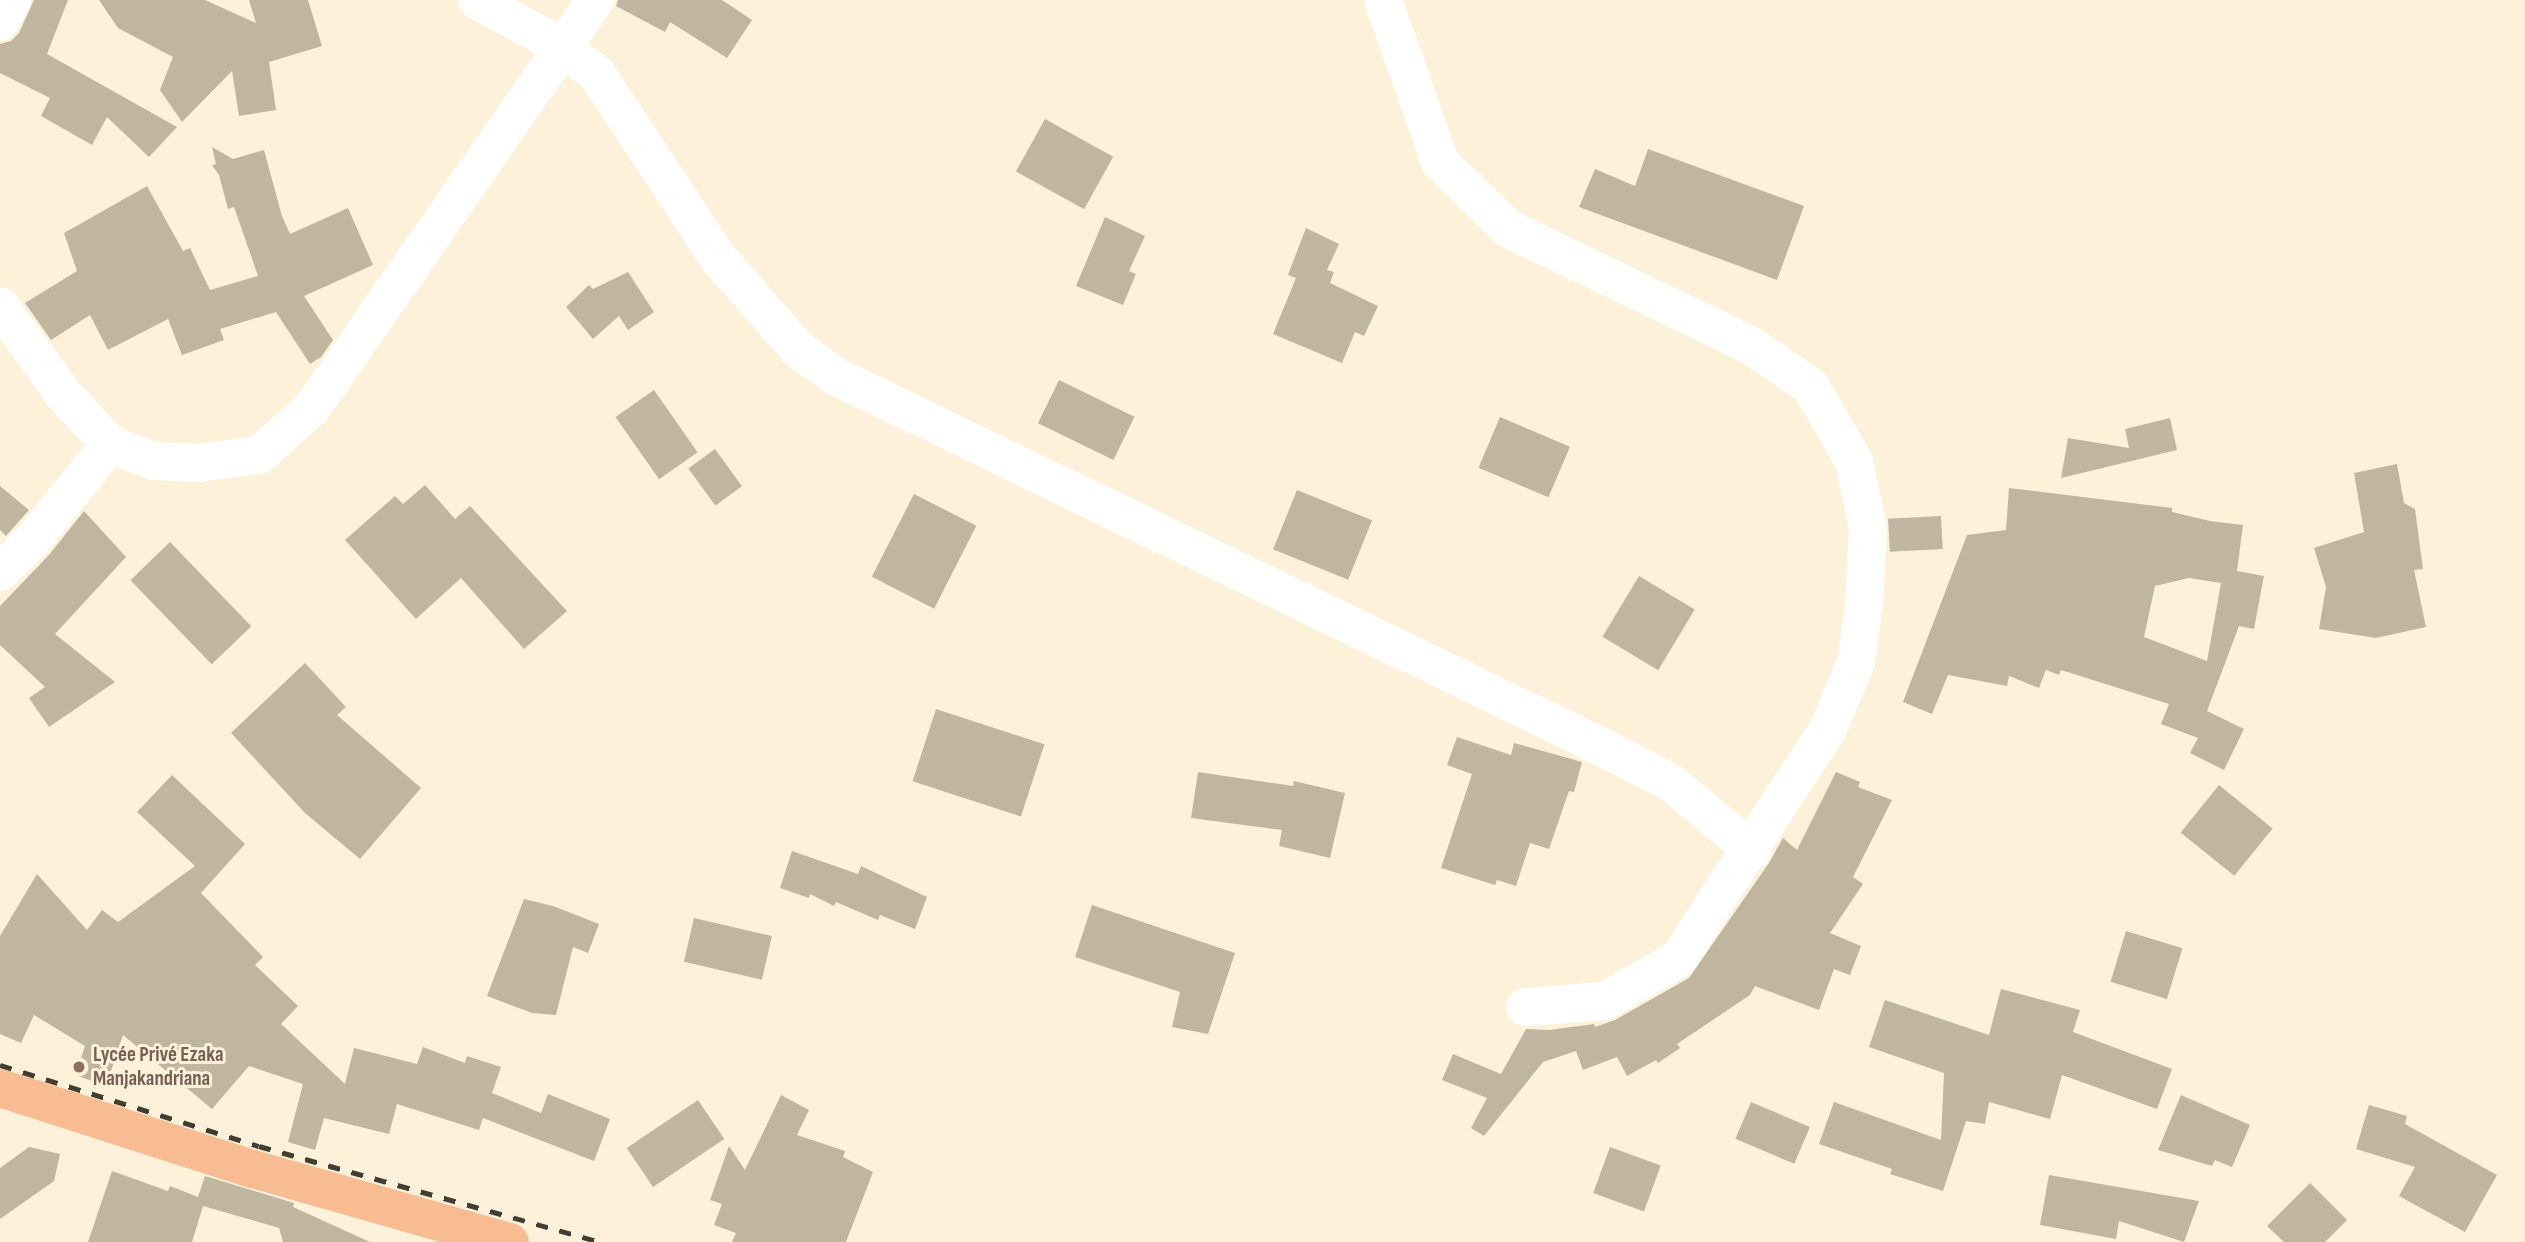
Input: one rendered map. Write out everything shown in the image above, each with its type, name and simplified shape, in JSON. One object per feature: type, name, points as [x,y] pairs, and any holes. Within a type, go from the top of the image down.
[{"type":"main road","points":[[0,1088],[254,1169],[510,1242]]},
{"type":"street","points":[[0,22],[12,0]]},
{"type":"street","points":[[477,0],[562,47],[597,74],[718,258],[799,350],[836,377],[1616,754],[1670,782],[1752,850]]},
{"type":"street","points":[[0,306],[64,395],[110,444],[154,461],[199,463],[259,455],[312,408],[596,0]]},
{"type":"street","points":[[1383,0],[1440,162],[1509,229],[1750,345],[1810,386],[1854,461],[1868,528],[1864,606],[1856,662],[1828,729],[1752,850],[1678,959],[1605,1001],[1525,1007]]},
{"type":"street","points":[[0,572],[32,541],[110,444]]},
{"type":"building","points":[[34,0],[68,0],[47,54],[177,127],[149,157],[107,117],[92,145],[41,116],[50,98],[0,73],[0,44],[11,41],[19,33]]},
{"type":"building","points":[[99,0],[205,0],[256,23],[249,0],[308,0],[322,46],[269,62],[276,110],[239,116],[232,71],[182,122],[160,90],[173,57],[118,28]]},
{"type":"building","points":[[618,0],[722,0],[752,20],[727,58],[670,22],[665,32],[616,6]]},
{"type":"building","points":[[1045,119],[1113,157],[1084,209],[1016,171]]},
{"type":"building","points":[[212,147],[233,159],[264,150],[282,216],[290,234],[348,208],[373,265],[304,296],[333,340],[321,357],[310,364],[276,312],[220,329],[224,340],[182,355],[168,319],[108,350],[90,315],[51,340],[25,303],[77,271],[64,233],[147,186],[183,251],[190,248],[210,290],[258,276],[234,207],[228,209],[219,175],[212,165],[216,164]]},
{"type":"building","points":[[1648,149],[1804,206],[1777,280],[1579,207],[1595,169],[1635,186]]},
{"type":"building","points":[[1105,217],[1145,236],[1129,271],[1136,274],[1123,305],[1076,286]]},
{"type":"building","points":[[1306,228],[1339,244],[1327,270],[1334,272],[1330,283],[1378,306],[1364,336],[1355,332],[1342,363],[1273,334],[1296,278],[1288,275]]},
{"type":"building","points":[[628,272],[654,312],[628,330],[619,316],[593,339],[566,307],[589,285],[593,289]]},
{"type":"building","points":[[1059,380],[1134,417],[1113,460],[1038,423]]},
{"type":"building","points":[[654,390],[698,452],[659,479],[615,417]]},
{"type":"building","points":[[1500,417],[1570,447],[1548,497],[1479,468]]},
{"type":"building","points":[[2170,418],[2177,450],[2061,478],[2068,438],[2129,448],[2125,429]]},
{"type":"building","points":[[715,449],[742,486],[715,506],[688,468]]},
{"type":"building","points":[[2397,464],[2404,503],[2415,509],[2423,569],[2414,570],[2426,627],[2376,638],[2319,629],[2326,587],[2314,548],[2364,532],[2354,473]]},
{"type":"building","points":[[425,485],[455,519],[470,506],[567,611],[524,649],[461,578],[416,619],[345,540],[395,496],[403,504]]},
{"type":"building","points":[[0,486],[29,510],[6,536],[0,530]]},
{"type":"building","points":[[2009,488],[2172,508],[2172,512],[2243,525],[2237,571],[2264,576],[2254,629],[2239,626],[2207,711],[2244,729],[2224,770],[2190,753],[2198,738],[2161,724],[2169,704],[2061,670],[2059,675],[2046,670],[2039,688],[2009,676],[2007,686],[1948,675],[1932,714],[1903,702],[1967,535],[2006,530]],"holes":[[[2189,578],[2221,583],[2207,661],[2144,637],[2155,586]]]},
{"type":"building","points":[[1297,490],[1372,520],[1348,580],[1273,549]]},
{"type":"building","points":[[914,494],[976,526],[934,609],[872,577]]},
{"type":"building","points":[[84,511],[126,557],[55,634],[115,682],[49,727],[29,698],[45,687],[0,645],[0,606],[49,555]]},
{"type":"building","points":[[1941,516],[1943,549],[1890,552],[1888,519]]},
{"type":"building","points":[[170,542],[251,626],[212,664],[130,580]]},
{"type":"building","points":[[1639,576],[1695,609],[1658,670],[1602,637]]},
{"type":"building","points":[[305,663],[346,707],[337,715],[421,788],[360,859],[305,813],[231,733]]},
{"type":"building","points":[[936,709],[1044,744],[1021,817],[913,781]]},
{"type":"building","points":[[1457,737],[1511,755],[1514,743],[1582,762],[1574,792],[1569,791],[1549,849],[1530,843],[1516,886],[1497,880],[1495,885],[1441,868],[1472,774],[1447,765]]},
{"type":"building","points":[[1198,772],[1293,786],[1294,781],[1345,793],[1330,858],[1279,846],[1282,830],[1191,818]]},
{"type":"building","points":[[1836,772],[1860,782],[1858,787],[1892,800],[1853,877],[1863,884],[1830,933],[1861,946],[1850,975],[1834,969],[1819,1010],[1755,986],[1750,995],[1677,1044],[1680,1048],[1658,1063],[1656,1060],[1627,1076],[1617,1057],[1583,1070],[1576,1051],[1543,1062],[1484,1136],[1471,1128],[1487,1098],[1442,1080],[1453,1054],[1501,1074],[1526,1029],[1549,1030],[1594,1024],[1595,1027],[1615,1020],[1689,978],[1769,863],[1783,838],[1797,850]]},
{"type":"building","points":[[172,775],[245,844],[201,893],[263,957],[255,965],[298,1006],[281,1024],[345,1084],[354,1048],[417,1064],[423,1047],[465,1063],[467,1056],[501,1067],[492,1093],[541,1113],[548,1094],[610,1119],[594,1161],[483,1118],[479,1130],[397,1104],[389,1134],[324,1118],[315,1150],[288,1142],[303,1084],[249,1066],[212,1109],[123,1035],[106,1086],[75,1075],[85,1046],[34,1015],[21,1043],[0,1034],[0,936],[37,874],[87,930],[102,910],[118,922],[195,866],[137,812]]},
{"type":"building","points":[[2219,785],[2273,828],[2234,876],[2181,832]]},
{"type":"building","points":[[792,851],[858,874],[861,866],[927,897],[915,929],[880,915],[878,920],[836,902],[834,906],[810,894],[809,898],[780,888]]},
{"type":"building","points":[[524,899],[553,906],[599,924],[588,953],[573,947],[556,1015],[532,1013],[487,996]]},
{"type":"building","points":[[1092,905],[1235,953],[1208,1034],[1172,1027],[1180,992],[1075,957]]},
{"type":"building","points":[[694,918],[772,936],[762,980],[684,962]]},
{"type":"building","points":[[2126,931],[2182,948],[2167,999],[2111,982]]},
{"type":"building","points":[[2001,989],[2080,1010],[2073,1032],[2172,1069],[2157,1109],[2062,1075],[2050,1119],[1989,1102],[1985,1124],[1966,1121],[1943,1191],[1890,1174],[1892,1169],[1819,1144],[1834,1102],[1941,1140],[1944,1073],[1869,1047],[1885,1000],[1989,1035]]},
{"type":"building","points":[[781,1095],[809,1110],[797,1135],[845,1151],[843,1157],[873,1172],[846,1242],[732,1242],[736,1233],[714,1225],[722,1204],[710,1200],[729,1146],[745,1170]]},
{"type":"building","points":[[2181,1095],[2250,1125],[2232,1167],[2215,1160],[2212,1166],[2158,1150]]},
{"type":"building","points":[[698,1100],[724,1139],[653,1187],[627,1148]]},
{"type":"building","points":[[1751,1102],[1810,1127],[1794,1164],[1735,1139]]},
{"type":"building","points":[[2369,1105],[2407,1116],[2405,1124],[2497,1175],[2465,1232],[2399,1196],[2415,1167],[2356,1149]]},
{"type":"building","points":[[29,1147],[60,1154],[54,1181],[0,1219],[0,1168]]},
{"type":"building","points":[[1610,1147],[1661,1165],[1644,1212],[1593,1193]]},
{"type":"building","points":[[112,1171],[168,1191],[170,1186],[198,1197],[205,1176],[294,1203],[293,1207],[370,1242],[283,1242],[279,1228],[203,1206],[192,1242],[88,1242]]},
{"type":"building","points":[[2049,1175],[2199,1201],[2184,1242],[2119,1221],[2116,1239],[2040,1225]]},
{"type":"building","points":[[2310,1183],[2347,1220],[2325,1242],[2284,1242],[2267,1226]]},
{"type":"railway","points":[[0,1065],[259,1146],[601,1242]]},
{"type":"place","name":"Lycée Privé Ezaka Manjakandriana","points":[[79,1067]]}]
